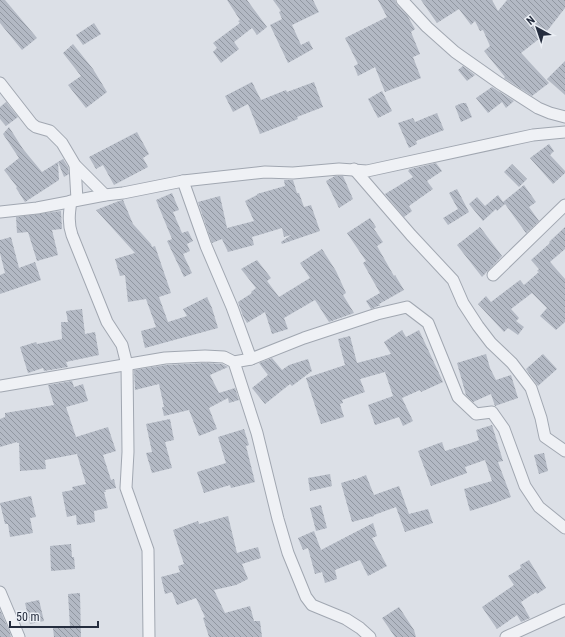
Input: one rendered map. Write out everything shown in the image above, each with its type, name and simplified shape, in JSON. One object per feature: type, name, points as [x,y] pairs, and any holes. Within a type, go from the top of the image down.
[{"type":"street","points":[[402,0],[427,27],[455,52],[538,108],[565,117]]},
{"type":"street","points":[[0,83],[32,124],[36,127],[50,131],[62,143],[75,165],[105,195]]},
{"type":"street","points":[[0,212],[37,208],[183,181],[265,172],[293,173],[339,168],[368,171],[534,134],[565,132]]},
{"type":"street","points":[[75,165],[74,201],[69,216],[69,225],[107,322],[122,345],[127,365],[128,452],[126,488],[148,550],[149,637]]},
{"type":"street","points":[[354,169],[411,235],[454,280],[463,303],[478,326],[491,343],[512,363],[531,388],[541,418],[545,437],[565,451]]},
{"type":"street","points":[[183,181],[206,246],[232,307],[251,359]]},
{"type":"street","points":[[493,275],[565,205]]},
{"type":"street","points":[[0,386],[16,382],[165,358],[205,356],[224,357],[234,362],[251,359],[304,338],[377,314],[407,307],[428,323],[458,397],[476,414],[492,412],[504,429],[525,486],[540,507],[565,528]]},
{"type":"street","points":[[234,362],[257,433],[288,553],[306,597],[312,605],[346,619],[370,637]]},
{"type":"street","points":[[0,592],[19,637]]},
{"type":"street","points":[[506,637],[565,610]]},
{"type":"building","points":[[0,0],[5,0],[37,38],[22,50],[0,23]]},
{"type":"building","points":[[227,0],[247,0],[267,27],[257,35],[252,28],[234,42],[239,49],[221,63],[213,52],[217,48],[213,43],[240,23],[238,21],[240,20]]},
{"type":"building","points":[[273,0],[313,0],[319,12],[292,25],[301,45],[309,41],[313,49],[288,63],[270,25],[282,19],[279,12],[281,11]]},
{"type":"building","points":[[378,0],[395,0],[397,5],[407,15],[415,29],[411,32],[420,54],[413,57],[421,78],[385,92],[375,67],[358,76],[354,66],[358,64],[345,38],[387,17]]},
{"type":"building","points":[[421,0],[492,0],[498,11],[507,0],[565,0],[565,8],[544,35],[521,53],[549,83],[532,96],[504,78],[505,77],[484,51],[490,46],[483,30],[480,31],[475,21],[471,25],[459,9],[437,23]]},
{"type":"building","points":[[94,23],[101,34],[83,45],[76,35]]},
{"type":"building","points":[[73,44],[93,69],[107,92],[86,108],[68,85],[81,76],[63,53]]},
{"type":"building","points":[[565,61],[565,95],[547,79]]},
{"type":"building","points":[[463,66],[475,75],[467,81],[458,70]]},
{"type":"building","points":[[252,82],[261,100],[286,90],[287,92],[314,82],[323,107],[260,134],[248,104],[233,112],[225,96]]},
{"type":"building","points":[[492,87],[514,101],[506,108],[502,102],[488,113],[476,98]]},
{"type":"building","points":[[382,91],[392,111],[378,118],[368,99]]},
{"type":"building","points":[[6,102],[18,117],[6,126],[0,119],[0,107]]},
{"type":"building","points":[[466,103],[472,117],[461,122],[455,106]]},
{"type":"building","points":[[437,113],[444,130],[416,141],[417,144],[409,148],[398,123],[413,118],[415,122]]},
{"type":"building","points":[[9,127],[23,149],[42,172],[58,162],[59,180],[25,202],[16,188],[17,187],[4,170],[19,158],[3,134]]},
{"type":"building","points":[[137,132],[149,154],[143,158],[148,167],[114,185],[103,165],[96,169],[89,157]]},
{"type":"building","points":[[549,144],[554,151],[550,155],[565,171],[565,173],[553,184],[530,158]]},
{"type":"building","points":[[63,159],[68,167],[69,174],[64,177],[58,162]]},
{"type":"building","points":[[436,163],[442,171],[427,181],[433,189],[409,206],[412,211],[404,217],[385,194],[413,177],[408,171],[410,169]]},
{"type":"building","points":[[512,164],[527,179],[519,187],[504,172]]},
{"type":"building","points":[[335,176],[343,176],[353,199],[339,208],[326,181]]},
{"type":"building","points":[[284,180],[293,180],[297,193],[299,193],[304,207],[311,205],[320,231],[282,244],[281,242],[291,235],[284,237],[282,228],[252,237],[254,245],[228,252],[222,239],[212,243],[198,202],[220,196],[227,228],[254,221],[245,201],[257,194],[285,186]]},
{"type":"building","points":[[524,185],[536,202],[529,207],[539,221],[526,233],[505,204],[497,211],[496,209],[483,221],[469,204],[477,197],[485,206],[498,195],[503,202]]},
{"type":"building","points":[[457,189],[469,212],[448,225],[443,218],[458,209],[449,193]]},
{"type":"building","points":[[172,193],[179,210],[173,212],[182,233],[188,231],[193,241],[187,244],[190,251],[183,254],[192,273],[184,277],[167,241],[172,239],[156,200]]},
{"type":"building","points":[[123,200],[133,224],[152,247],[155,246],[171,293],[159,297],[168,322],[187,316],[183,309],[207,297],[218,328],[145,348],[141,331],[156,327],[146,299],[128,302],[125,275],[120,276],[115,259],[135,253],[96,210]]},
{"type":"building","points":[[61,211],[62,229],[52,230],[58,255],[37,261],[28,232],[17,233],[16,217]]},
{"type":"building","points":[[370,218],[376,227],[374,229],[383,242],[377,246],[394,276],[395,275],[404,290],[379,304],[380,306],[371,309],[366,301],[380,293],[363,263],[366,261],[347,233]]},
{"type":"building","points":[[480,227],[502,256],[482,277],[457,245]]},
{"type":"building","points":[[565,227],[565,249],[550,262],[565,279],[565,322],[556,330],[540,316],[547,308],[532,293],[511,309],[519,318],[516,321],[524,327],[518,335],[508,328],[504,332],[478,304],[486,296],[491,302],[520,280],[524,285],[539,272],[537,271],[539,269],[531,260]]},
{"type":"building","points":[[11,237],[19,268],[35,262],[41,280],[0,294],[0,275],[5,273],[0,253],[0,240]]},
{"type":"building","points":[[322,249],[336,271],[346,293],[343,295],[354,313],[329,322],[315,300],[284,318],[288,329],[272,334],[265,312],[247,323],[238,302],[252,293],[251,292],[256,288],[241,269],[257,260],[271,278],[267,281],[279,297],[310,278],[300,263]]},
{"type":"building","points":[[82,309],[85,334],[95,332],[99,355],[66,362],[68,367],[44,371],[43,368],[28,373],[20,347],[36,342],[37,344],[62,339],[61,322],[68,322],[66,311]]},
{"type":"building","points":[[402,330],[406,337],[419,330],[443,382],[421,392],[420,390],[402,398],[413,421],[403,426],[399,417],[375,425],[368,405],[393,396],[385,372],[360,379],[365,392],[342,400],[343,403],[340,404],[344,417],[321,424],[306,378],[345,365],[338,339],[350,336],[357,363],[391,354],[384,342]]},
{"type":"building","points":[[486,354],[490,368],[496,380],[511,375],[518,398],[495,406],[491,394],[473,402],[466,395],[457,363]]},
{"type":"building","points":[[543,354],[557,369],[538,386],[526,369]]},
{"type":"building","points":[[272,358],[282,370],[289,365],[308,359],[312,371],[292,386],[290,384],[265,404],[252,388],[268,375],[259,363]]},
{"type":"building","points":[[205,363],[222,364],[228,367],[210,375],[219,393],[235,388],[239,400],[229,403],[228,398],[209,408],[217,429],[199,436],[189,410],[164,416],[162,407],[164,407],[159,384],[135,390],[134,370],[166,365]]},
{"type":"building","points":[[72,381],[74,387],[83,384],[88,401],[66,407],[76,437],[108,427],[116,451],[103,455],[111,480],[114,479],[116,488],[105,490],[106,492],[104,492],[108,508],[94,511],[95,522],[77,525],[76,515],[67,517],[62,492],[73,490],[72,487],[86,484],[77,454],[45,460],[46,469],[20,471],[19,443],[17,442],[0,447],[0,419],[5,417],[5,413],[54,405],[48,385]]},
{"type":"building","points":[[170,419],[174,440],[165,442],[172,468],[152,473],[146,453],[152,452],[146,424]]},
{"type":"building","points":[[492,425],[503,461],[498,462],[511,497],[470,511],[464,489],[492,481],[485,460],[465,467],[467,473],[431,486],[418,451],[442,442],[445,451],[471,443],[479,440],[476,430]]},
{"type":"building","points":[[244,429],[249,445],[246,446],[255,482],[231,488],[230,485],[204,493],[197,472],[226,463],[218,437]]},
{"type":"building","points":[[544,453],[548,471],[539,474],[534,455]]},
{"type":"building","points":[[330,474],[332,486],[310,491],[308,478]]},
{"type":"building","points":[[366,475],[374,495],[399,486],[409,514],[428,509],[433,523],[405,532],[396,507],[374,516],[352,522],[341,483]]},
{"type":"building","points":[[31,496],[36,517],[30,518],[33,533],[10,537],[8,524],[5,524],[0,503]]},
{"type":"building","points":[[321,505],[327,528],[316,531],[310,508]]},
{"type":"building","points":[[228,516],[237,553],[258,547],[261,558],[242,564],[248,579],[236,585],[214,590],[225,613],[250,606],[254,621],[260,621],[262,637],[209,637],[203,618],[205,617],[196,598],[177,605],[172,592],[165,594],[161,577],[180,572],[178,566],[184,564],[173,530],[198,521],[199,524]]},
{"type":"building","points":[[373,523],[377,536],[372,538],[387,566],[368,576],[360,560],[335,570],[337,579],[325,583],[322,572],[315,574],[308,548],[303,550],[298,538],[314,531],[321,550]]},
{"type":"building","points":[[71,544],[75,569],[51,571],[50,546]]},
{"type":"building","points":[[529,560],[546,588],[537,594],[536,592],[521,602],[530,618],[521,622],[517,615],[497,629],[482,607],[514,585],[508,576],[521,568],[520,565]]},
{"type":"building","points":[[80,593],[81,637],[54,637],[53,628],[70,627],[68,594]]},
{"type":"building","points":[[39,600],[44,621],[30,624],[25,603]]},
{"type":"building","points":[[399,607],[414,630],[416,637],[395,637],[382,618]]},
{"type":"building","points":[[0,610],[10,633],[11,637],[0,637]]}]
